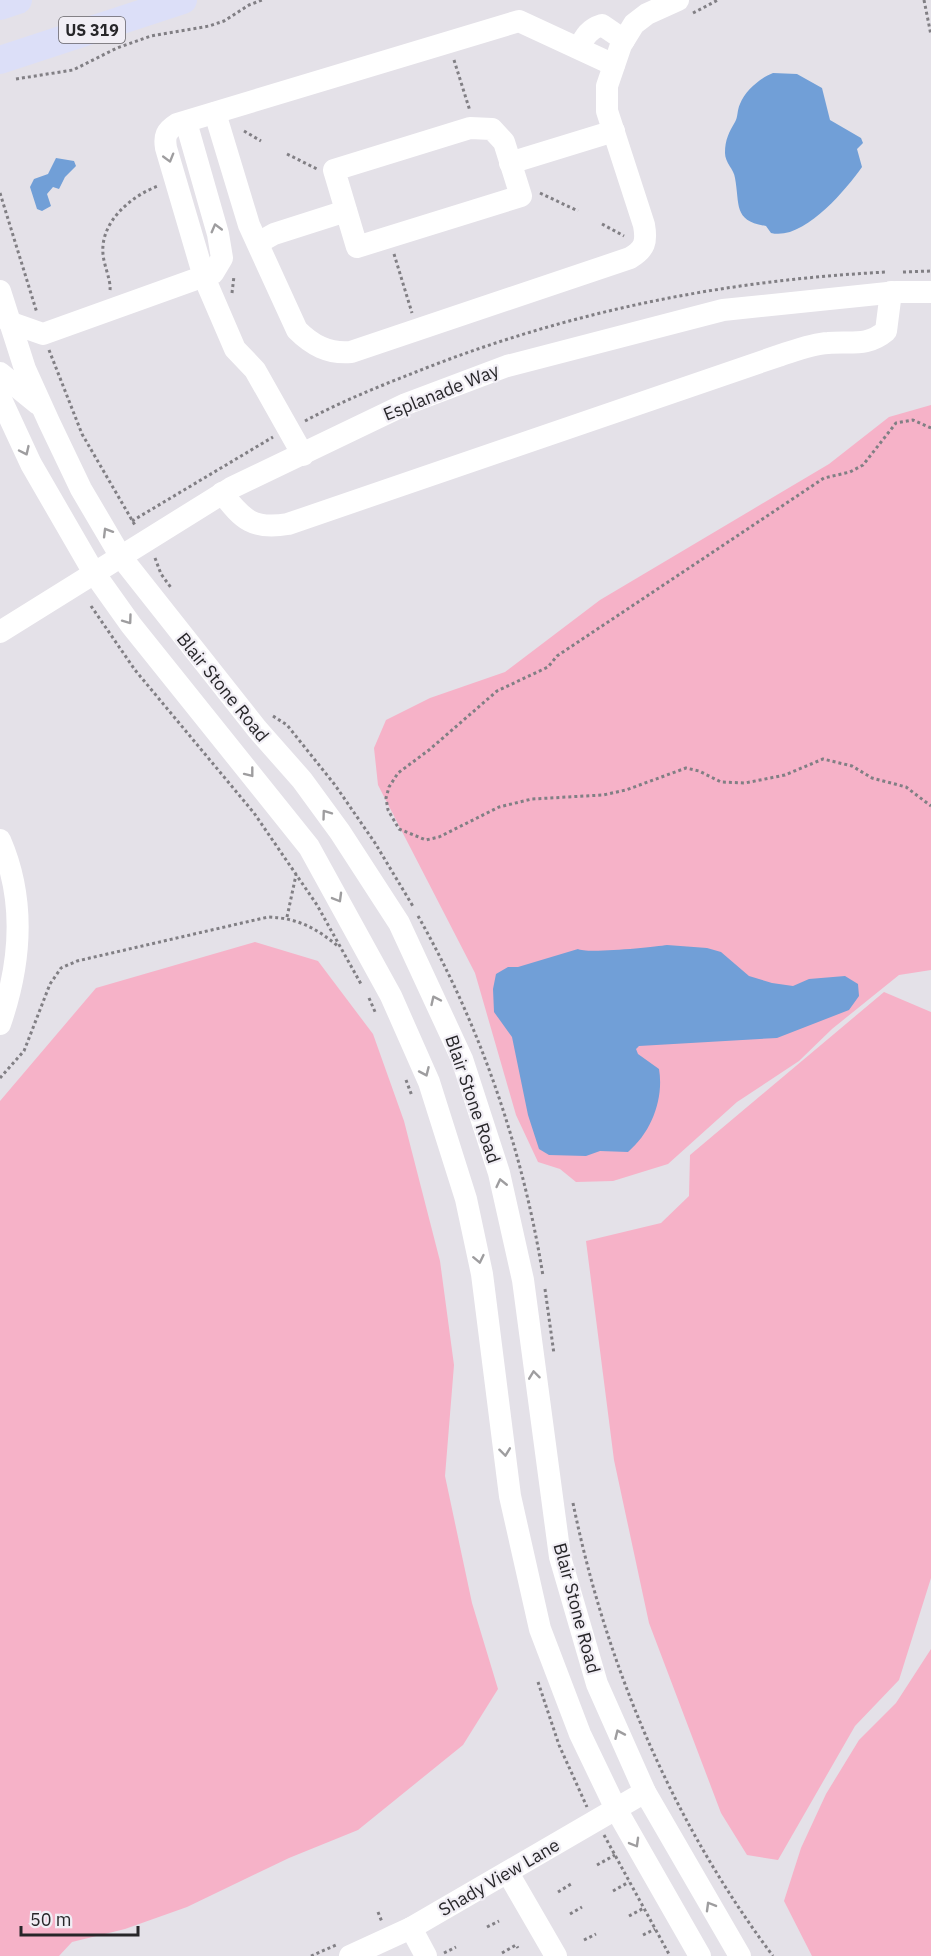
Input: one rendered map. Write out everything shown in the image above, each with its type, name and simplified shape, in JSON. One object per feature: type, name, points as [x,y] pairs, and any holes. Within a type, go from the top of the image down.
[{"type":"main road","name":"US 319","points":[[5,70],[183,0]]},
{"type":"street","points":[[215,113],[249,225],[297,330],[309,342],[324,350],[351,352],[639,253],[646,240],[644,225],[607,111],[607,86],[624,40],[634,24],[647,14],[684,7]]},
{"type":"street","points":[[303,454],[255,370],[235,349],[204,277],[165,138],[168,130],[186,122],[512,22],[526,22],[614,65]]},
{"type":"street","points":[[579,48],[593,27],[602,25],[624,40]]},
{"type":"street","points":[[9,322],[43,334],[213,273],[222,258],[186,122]]},
{"type":"street","points":[[470,128],[492,129],[504,142],[521,196],[357,247],[334,170],[470,128]]},
{"type":"street","points":[[514,173],[614,131]]},
{"type":"street","points":[[183,204],[207,197]]},
{"type":"street","points":[[258,243],[274,234],[346,211]]},
{"type":"street","name":"Blair Stone Road","points":[[0,291],[25,369],[42,407],[81,489],[121,557],[249,720],[302,780],[340,832],[399,923],[462,1059],[499,1173],[523,1280],[560,1557],[597,1684],[645,1792],[740,1956]]},
{"type":"street","points":[[222,493],[237,513],[249,522],[272,527],[288,524],[778,356],[827,343],[863,344],[876,339],[886,331],[891,292]]},
{"type":"street","name":"Esplanade Way","points":[[0,632],[222,493],[406,404],[507,366],[723,310],[891,292],[931,292]]},
{"type":"street","points":[[25,369],[43,334]]},
{"type":"street","points":[[0,373],[42,407]]},
{"type":"street","name":"Blair Stone Road","points":[[0,397],[48,495],[94,573],[131,625],[309,847],[391,996],[429,1082],[466,1199],[482,1274],[510,1496],[540,1629],[580,1734],[616,1809],[700,1956]]},
{"type":"street","points":[[0,840],[18,899],[19,935],[11,993],[0,1024]]},
{"type":"street","name":"Shady View Lane","points":[[350,1956],[411,1928],[645,1792]]},
{"type":"street","points":[[508,1873],[556,1956]]},
{"type":"street","points":[[411,1928],[435,1954]]},
{"type":"path","points":[[5,70],[73,70],[117,48],[151,36],[224,21],[249,5],[262,0]]},
{"type":"path","points":[[684,7],[718,0]]},
{"type":"path","points":[[924,0],[931,35]]},
{"type":"path","points":[[453,57],[471,116]]},
{"type":"path","points":[[240,138],[248,124]]},
{"type":"path","points":[[244,130],[261,141]]},
{"type":"path","points":[[287,154],[313,168],[334,170]]},
{"type":"path","points":[[514,173],[578,211]]},
{"type":"path","points":[[101,294],[111,290],[102,252],[108,231],[118,212],[135,196],[176,180]]},
{"type":"path","points":[[602,224],[624,236]]},
{"type":"path","points":[[621,243],[628,227]]},
{"type":"path","points":[[389,237],[412,314]]},
{"type":"path","points":[[233,302],[234,272]]},
{"type":"path","points":[[402,318],[423,311]]},
{"type":"path","points":[[931,428],[913,420],[896,423],[887,432],[882,445],[863,465],[850,472],[824,478],[557,656],[548,667],[497,691],[429,750],[398,773],[389,787],[386,798],[388,810],[399,829],[426,840],[439,837],[498,807],[532,799],[614,793],[686,768],[699,771],[721,782],[745,783],[785,775],[823,759],[852,765],[872,778],[906,787],[931,806]]},
{"type":"path","points":[[91,606],[135,670],[254,813],[317,905],[362,985]]},
{"type":"path","points":[[287,918],[297,875]]},
{"type":"path","points":[[0,1078],[24,1051],[50,984],[61,968],[77,961],[268,917],[287,918],[314,926],[340,948]]},
{"type":"path","points":[[367,995],[381,1022]]},
{"type":"path","points":[[402,1072],[415,1103]]},
{"type":"path","points":[[538,1680],[559,1745],[594,1821],[670,1956]]},
{"type":"path","points":[[597,1865],[615,1855]]},
{"type":"path","points":[[613,1891],[629,1882]]},
{"type":"path","points":[[558,1892],[571,1884]]},
{"type":"path","points":[[570,1914],[582,1907]]},
{"type":"path","points":[[628,1916],[644,1908]]},
{"type":"path","points":[[378,1912],[383,1922]]},
{"type":"path","points":[[488,1927],[499,1921]]},
{"type":"path","points":[[643,1935],[655,1928]]},
{"type":"path","points":[[584,1940],[596,1934]]},
{"type":"path","points":[[502,1953],[516,1945],[518,1948]]},
{"type":"path","points":[[435,1954],[456,1947]]},
{"type":"shaded area","points":[[931,405],[931,970],[899,975],[832,1029],[799,1061],[737,1102],[668,1164],[613,1181],[576,1182],[560,1169],[538,1162],[516,1115],[475,973],[378,785],[374,748],[386,720],[430,698],[505,672],[600,600],[829,464],[889,417]]},
{"type":"shaded area","points":[[255,942],[318,961],[373,1034],[404,1121],[440,1261],[454,1365],[445,1476],[472,1603],[498,1689],[463,1745],[358,1830],[289,1858],[187,1907],[125,1929],[72,1942],[59,1956],[0,1956],[0,1101],[96,988]]},
{"type":"shaded area","points":[[884,992],[931,1012],[931,1578],[899,1680],[855,1726],[778,1860],[747,1855],[721,1813],[649,1623],[614,1460],[586,1241],[661,1223],[689,1196],[690,1155]]},
{"type":"shaded area","points":[[931,1649],[931,1956],[812,1956],[784,1901],[801,1848],[826,1794],[859,1740],[896,1703]]},
{"type":"water","points":[[773,73],[797,74],[822,88],[830,120],[861,138],[863,143],[857,149],[862,167],[845,189],[809,222],[783,233],[771,233],[766,226],[755,224],[743,216],[738,204],[734,175],[725,153],[728,136],[745,94],[763,78]]},
{"type":"water","points":[[56,158],[74,161],[76,166],[65,177],[59,189],[53,187],[47,194],[51,206],[42,211],[37,209],[30,187],[34,179],[48,174]]},
{"type":"water","points":[[667,945],[707,948],[721,952],[749,976],[772,983],[793,986],[809,979],[845,976],[858,984],[859,996],[849,1010],[777,1038],[639,1046],[636,1049],[638,1054],[659,1069],[660,1080],[658,1103],[644,1135],[628,1152],[600,1151],[586,1156],[549,1155],[539,1149],[528,1115],[512,1037],[494,1012],[493,989],[496,974],[508,967],[518,967],[578,949],[606,950]]}]
